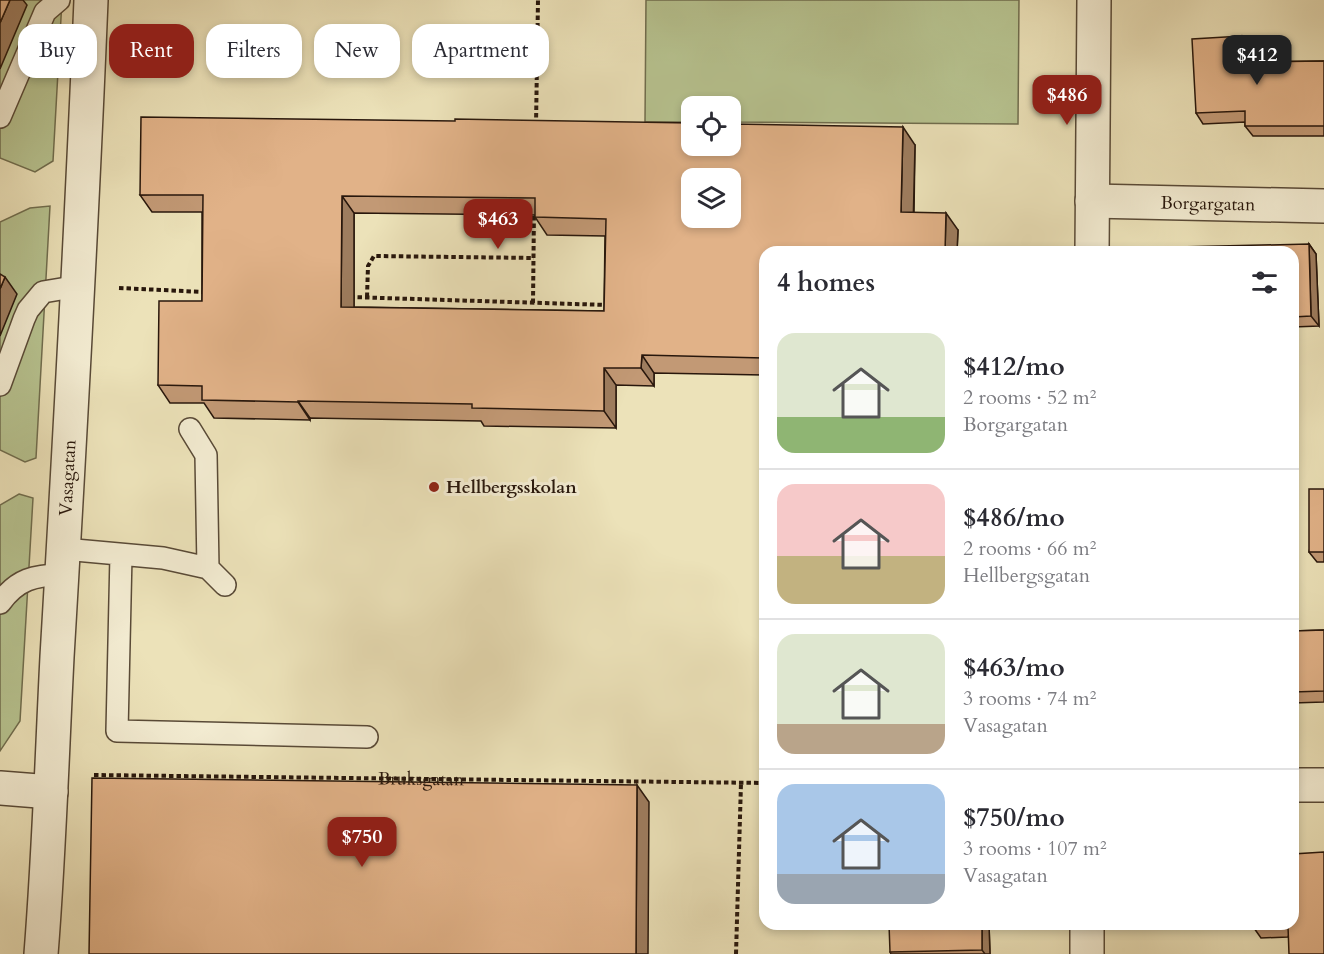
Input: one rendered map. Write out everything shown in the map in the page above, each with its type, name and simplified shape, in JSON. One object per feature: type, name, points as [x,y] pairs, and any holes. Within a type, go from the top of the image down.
[{"type":"street","name":"Vasagatan","points":[[41,954],[48,872],[79,286],[91,0]]},
{"type":"street","points":[[1092,246],[1095,0]]},
{"type":"street","name":"Borgargatan","points":[[1092,201],[1324,206]]},
{"type":"street","points":[[1299,785],[1324,784]]},
{"type":"street","points":[[0,788],[51,792]]},
{"type":"street","points":[[1087,930],[1087,954]]},
{"type":"lane","points":[[0,117],[45,12],[59,0]]},
{"type":"lane","points":[[0,384],[28,310],[42,291],[79,286]]},
{"type":"lane","points":[[190,429],[206,455],[208,568]]},
{"type":"lane","points":[[121,555],[117,731],[367,738]]},
{"type":"lane","points":[[0,603],[10,591],[31,577],[63,562],[121,555],[163,558],[208,568],[225,585]]},
{"type":"path","points":[[536,129],[538,0]]},
{"type":"path","points":[[532,303],[535,199]]},
{"type":"path","points":[[367,297],[368,266],[375,256],[534,258]]},
{"type":"path","points":[[115,288],[211,292]]},
{"type":"path","points":[[343,297],[607,305]]},
{"type":"path","name":"Bruksgatan","points":[[88,775],[759,783]]},
{"type":"path","points":[[736,954],[741,783]]},
{"type":"green space","points":[[0,0],[62,0],[61,24],[18,24],[18,78],[58,78],[53,161],[35,172],[0,158]]},
{"type":"green space","points":[[646,0],[1019,0],[1018,124],[741,122],[741,96],[681,96],[681,122],[645,122]]},
{"type":"green space","points":[[50,206],[36,458],[25,462],[0,450],[0,222],[30,208]]},
{"type":"green space","points":[[19,494],[33,498],[20,721],[0,751],[0,505]]},
{"type":"building","points":[[0,0],[10,0],[0,23]]},
{"type":"building","points":[[1242,36],[1245,62],[1324,61],[1324,126],[1245,126],[1245,111],[1196,113],[1192,39]]},
{"type":"building","points":[[141,117],[681,123],[681,156],[741,156],[741,124],[903,127],[901,212],[946,213],[945,246],[759,246],[759,358],[642,355],[641,368],[604,368],[604,411],[472,408],[472,404],[202,400],[202,386],[158,385],[159,301],[202,301],[203,195],[140,195]],"holes":[[[342,196],[535,198],[535,217],[606,219],[604,311],[341,307]]]},
{"type":"building","points":[[1309,244],[1311,316],[1299,317],[1299,246],[1222,246]]},
{"type":"building","points":[[0,274],[5,277],[0,289]]},
{"type":"building","points":[[1309,489],[1324,489],[1324,552],[1309,552]]},
{"type":"building","points":[[1324,630],[1324,691],[1299,692],[1299,631]]},
{"type":"building","points":[[92,778],[637,785],[636,954],[89,954]]},
{"type":"building","points":[[1324,852],[1324,954],[1289,954],[1288,930],[1299,930],[1299,854]]},
{"type":"building","points":[[889,930],[982,930],[982,950],[890,952]]},
{"type":"place","name":"Hellbergsskolan","points":[[434,487]]}]
